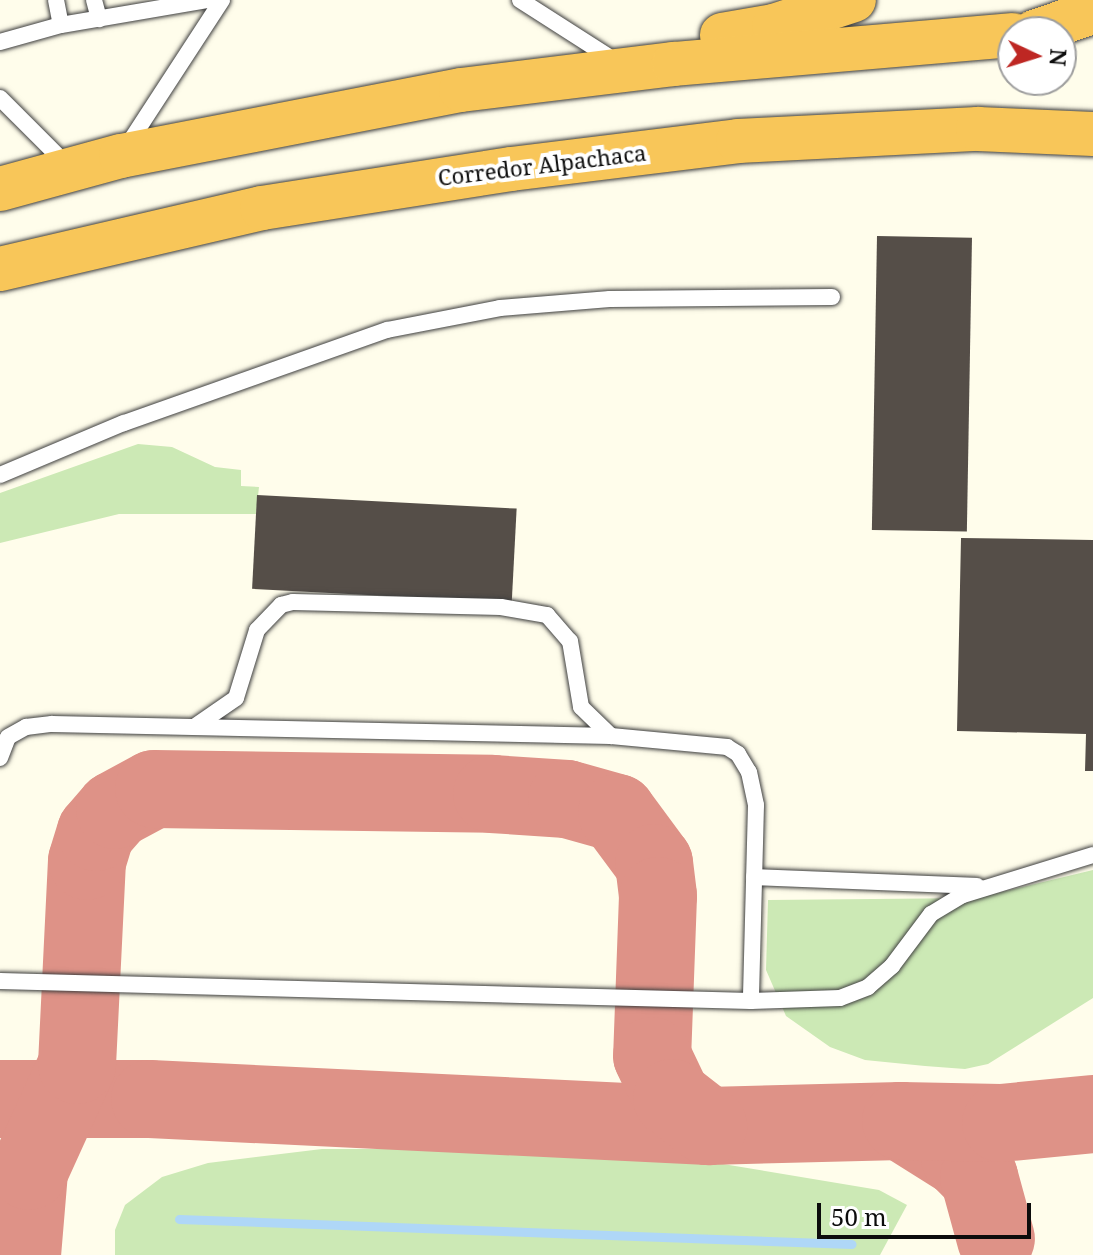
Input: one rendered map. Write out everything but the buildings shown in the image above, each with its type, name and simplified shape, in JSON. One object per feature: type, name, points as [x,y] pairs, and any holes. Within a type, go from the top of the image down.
[{"type":"highway","points":[[674,64],[696,40],[774,26],[854,0]]},
{"type":"highway","points":[[0,189],[121,156],[461,90],[674,64],[997,36]]},
{"type":"highway","name":"Corredor Alpachaca","points":[[0,269],[262,208],[526,167],[738,141],[978,129],[1093,134]]},
{"type":"lane","points":[[56,0],[61,25]]},
{"type":"lane","points":[[94,0],[99,19]]},
{"type":"lane","points":[[0,42],[61,25],[207,0]]},
{"type":"lane","points":[[121,156],[222,0]]},
{"type":"lane","points":[[520,0],[629,69]]},
{"type":"lane","points":[[0,98],[72,170]]},
{"type":"lane","points":[[0,475],[124,423],[387,330],[500,308],[610,299],[832,297]]},
{"type":"lane","points":[[194,727],[236,698],[257,630],[281,605],[373,603],[525,608],[547,615],[570,641],[581,707],[611,736]]},
{"type":"lane","points":[[0,758],[8,737],[26,727],[194,727],[611,736],[708,742],[738,754],[754,786],[751,1001]]},
{"type":"lane","points":[[0,981],[751,1001],[840,998],[868,987],[892,966],[931,914],[980,886],[1093,855]]},
{"type":"lane","points":[[754,877],[980,886]]},
{"type":"green space","points":[[138,444],[172,447],[215,467],[241,470],[241,486],[259,487],[256,514],[119,514],[0,543],[0,493]]},
{"type":"green space","points":[[1093,870],[1093,998],[988,1064],[965,1069],[865,1060],[830,1047],[786,1016],[766,970],[768,900],[977,898]]},
{"type":"green space","points":[[322,1149],[414,1149],[723,1164],[879,1190],[907,1205],[880,1255],[115,1255],[115,1230],[125,1205],[162,1177],[208,1163]]},
{"type":"waterway","points":[[179,1219],[852,1244]]},
{"type":"taxiway","points":[[22,1255],[29,1171],[77,1065],[87,861],[96,832],[115,810],[154,789],[492,794],[567,799],[617,813],[654,863],[658,896],[652,1056],[672,1098],[708,1126]]},
{"type":"taxiway","points":[[0,1099],[150,1099],[708,1126],[901,1121],[960,1158],[979,1177],[996,1239]]},
{"type":"taxiway","points":[[901,1121],[1001,1123],[1093,1114]]}]
